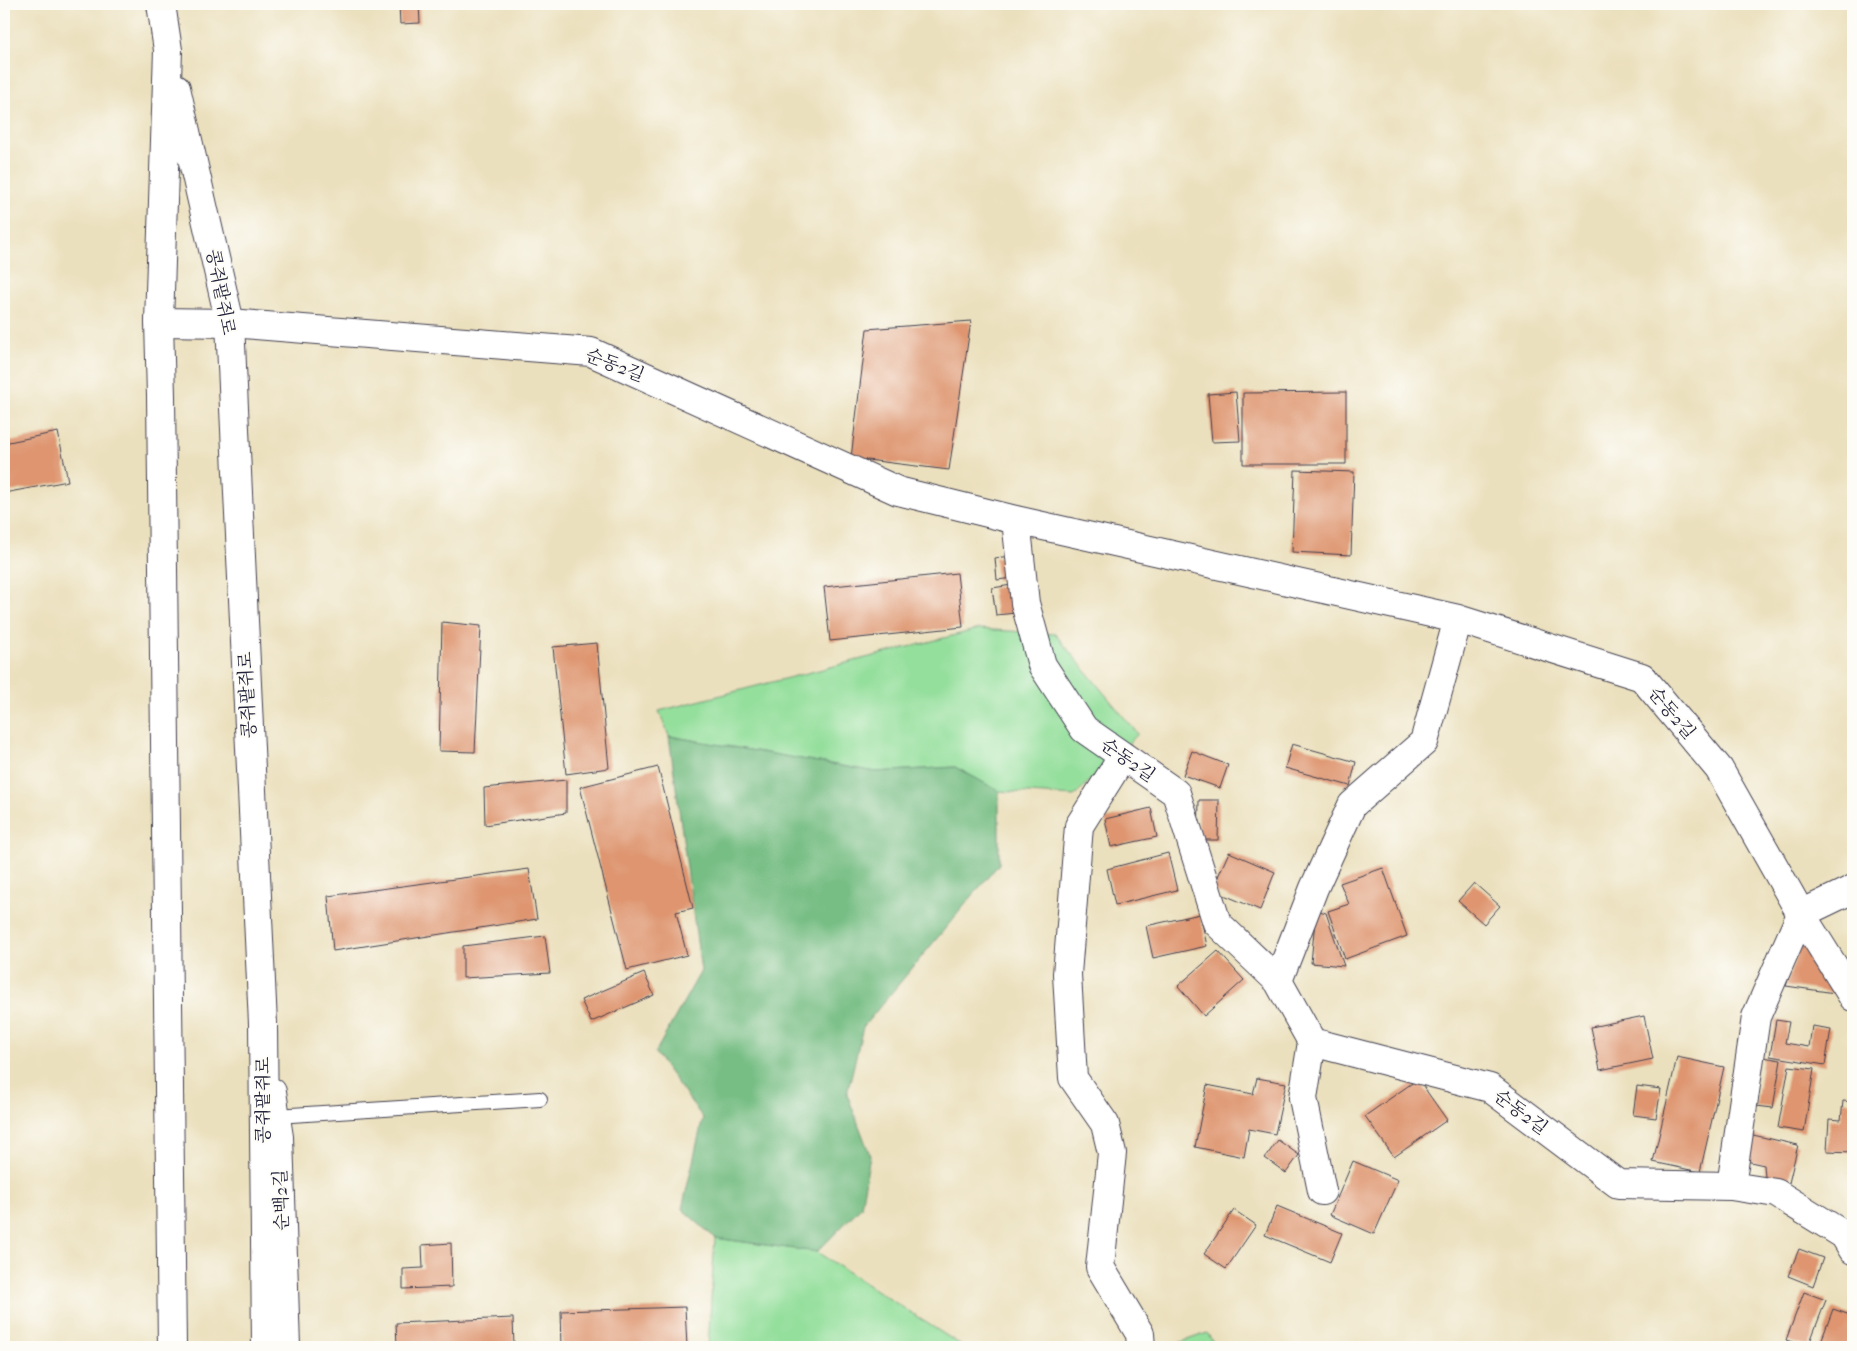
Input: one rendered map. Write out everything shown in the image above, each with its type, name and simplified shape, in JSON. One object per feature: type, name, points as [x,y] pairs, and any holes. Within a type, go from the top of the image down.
[{"type":"street","name":"콩쥐팥쥐로","points":[[161,4],[168,50],[230,323],[263,1024],[266,1347]]},
{"type":"street","name":"콩쥐팥쥐로","points":[[168,50],[159,322],[172,1347]]},
{"type":"street","name":"순동2길","points":[[159,322],[230,323],[591,352],[898,491],[1016,520],[1458,619],[1642,677],[1719,769],[1801,914],[1853,997]]},
{"type":"street","name":"순동2길","points":[[1016,520],[1025,603],[1042,665],[1084,729],[1176,793],[1218,923],[1278,981],[1312,1042],[1490,1088],[1618,1184],[1730,1186],[1776,1193],[1850,1236]]},
{"type":"street","points":[[1278,981],[1314,888],[1352,805],[1424,742],[1458,619]]},
{"type":"street","points":[[1123,756],[1079,826],[1067,974],[1073,1078],[1106,1124],[1112,1153],[1100,1267],[1140,1334],[1141,1347]]},
{"type":"street","points":[[1730,1186],[1756,1017],[1801,914],[1853,889]]},
{"type":"street","name":"순백2길","points":[[263,1024],[279,1137],[286,1347]]},
{"type":"street","points":[[1312,1042],[1303,1098],[1322,1190]]},
{"type":"lane","points":[[276,1116],[540,1099]]},
{"type":"green space","points":[[979,629],[1055,634],[1138,734],[1074,796],[999,791],[955,767],[876,772],[669,736],[659,711]]},
{"type":"green space","points":[[669,736],[876,772],[955,767],[999,791],[999,864],[863,1027],[847,1094],[870,1155],[861,1207],[817,1252],[715,1238],[682,1209],[703,1118],[655,1053],[701,971]]},
{"type":"green space","points":[[715,1238],[817,1252],[964,1347],[708,1347]]},
{"type":"green space","points":[[1207,1333],[1217,1347],[1167,1347]]},
{"type":"building","points":[[399,4],[419,4],[420,23],[400,24]]},
{"type":"building","points":[[971,321],[949,470],[851,458],[867,329]]},
{"type":"building","points":[[1236,392],[1240,441],[1212,442],[1208,394]]},
{"type":"building","points":[[1346,392],[1346,464],[1243,464],[1243,393]]},
{"type":"building","points":[[58,432],[68,481],[4,493],[4,443]]},
{"type":"building","points":[[1295,470],[1354,472],[1351,555],[1292,552]]},
{"type":"building","points":[[1010,556],[1013,578],[997,580],[995,558]]},
{"type":"building","points":[[957,573],[963,627],[830,641],[824,587]]},
{"type":"building","points":[[1012,585],[1016,613],[996,615],[992,588]]},
{"type":"building","points":[[442,622],[481,626],[475,752],[439,751]]},
{"type":"building","points":[[597,643],[609,768],[566,774],[553,647]]},
{"type":"building","points":[[1292,744],[1356,762],[1350,786],[1285,768]]},
{"type":"building","points":[[1192,751],[1228,765],[1220,788],[1183,775]]},
{"type":"building","points":[[658,767],[693,908],[676,912],[687,955],[627,970],[580,787]]},
{"type":"building","points":[[566,780],[566,813],[485,825],[484,788]]},
{"type":"building","points":[[1199,800],[1219,800],[1218,840],[1198,840]]},
{"type":"building","points":[[1151,808],[1157,837],[1111,847],[1105,819]]},
{"type":"building","points":[[1229,852],[1275,872],[1260,910],[1212,890]]},
{"type":"building","points":[[1168,853],[1177,890],[1115,905],[1107,869]]},
{"type":"building","points":[[1383,868],[1407,936],[1345,959],[1328,911],[1349,904],[1340,883]]},
{"type":"building","points":[[529,869],[537,919],[333,951],[328,896]]},
{"type":"building","points":[[1474,883],[1500,906],[1484,924],[1458,901]]},
{"type":"building","points":[[1316,910],[1326,913],[1344,966],[1311,963]]},
{"type":"building","points":[[1200,914],[1207,946],[1153,958],[1146,926]]},
{"type":"building","points":[[545,936],[550,973],[463,978],[463,946]]},
{"type":"building","points":[[1801,940],[1835,993],[1786,986]]},
{"type":"building","points":[[1218,951],[1244,980],[1204,1016],[1178,986]]},
{"type":"building","points":[[644,973],[654,995],[591,1022],[581,1000]]},
{"type":"building","points":[[1644,1016],[1653,1059],[1600,1070],[1591,1027]]},
{"type":"building","points":[[1776,1020],[1789,1022],[1785,1043],[1809,1047],[1812,1026],[1831,1029],[1825,1065],[1770,1056]]},
{"type":"building","points":[[1677,1057],[1724,1067],[1700,1172],[1653,1162]]},
{"type":"building","points":[[1763,1057],[1781,1060],[1773,1108],[1756,1106]]},
{"type":"building","points":[[1789,1066],[1814,1069],[1804,1132],[1778,1128]]},
{"type":"building","points":[[1257,1078],[1286,1083],[1275,1134],[1249,1129],[1244,1157],[1195,1147],[1207,1085],[1253,1094]]},
{"type":"building","points":[[1418,1079],[1447,1120],[1394,1157],[1365,1116]]},
{"type":"building","points":[[1637,1086],[1661,1089],[1656,1118],[1633,1115]]},
{"type":"building","points":[[1843,1101],[1853,1102],[1853,1152],[1827,1151],[1829,1119],[1841,1120]]},
{"type":"building","points":[[1753,1135],[1798,1145],[1789,1183],[1765,1177],[1764,1165],[1746,1161]]},
{"type":"building","points":[[1278,1140],[1299,1155],[1286,1173],[1265,1158]]},
{"type":"building","points":[[1353,1161],[1398,1180],[1374,1234],[1330,1215]]},
{"type":"building","points":[[1277,1206],[1342,1233],[1330,1262],[1265,1235]]},
{"type":"building","points":[[1234,1210],[1256,1225],[1226,1269],[1204,1254]]},
{"type":"building","points":[[451,1243],[452,1287],[403,1289],[403,1269],[423,1268],[422,1245]]},
{"type":"building","points":[[1799,1249],[1823,1258],[1813,1286],[1788,1276]]},
{"type":"building","points":[[1804,1292],[1826,1300],[1808,1347],[1786,1340]]},
{"type":"building","points":[[685,1307],[687,1347],[562,1347],[561,1311]]},
{"type":"building","points":[[1833,1309],[1853,1316],[1853,1347],[1819,1347]]},
{"type":"building","points":[[513,1318],[514,1347],[397,1347],[396,1323]]}]
